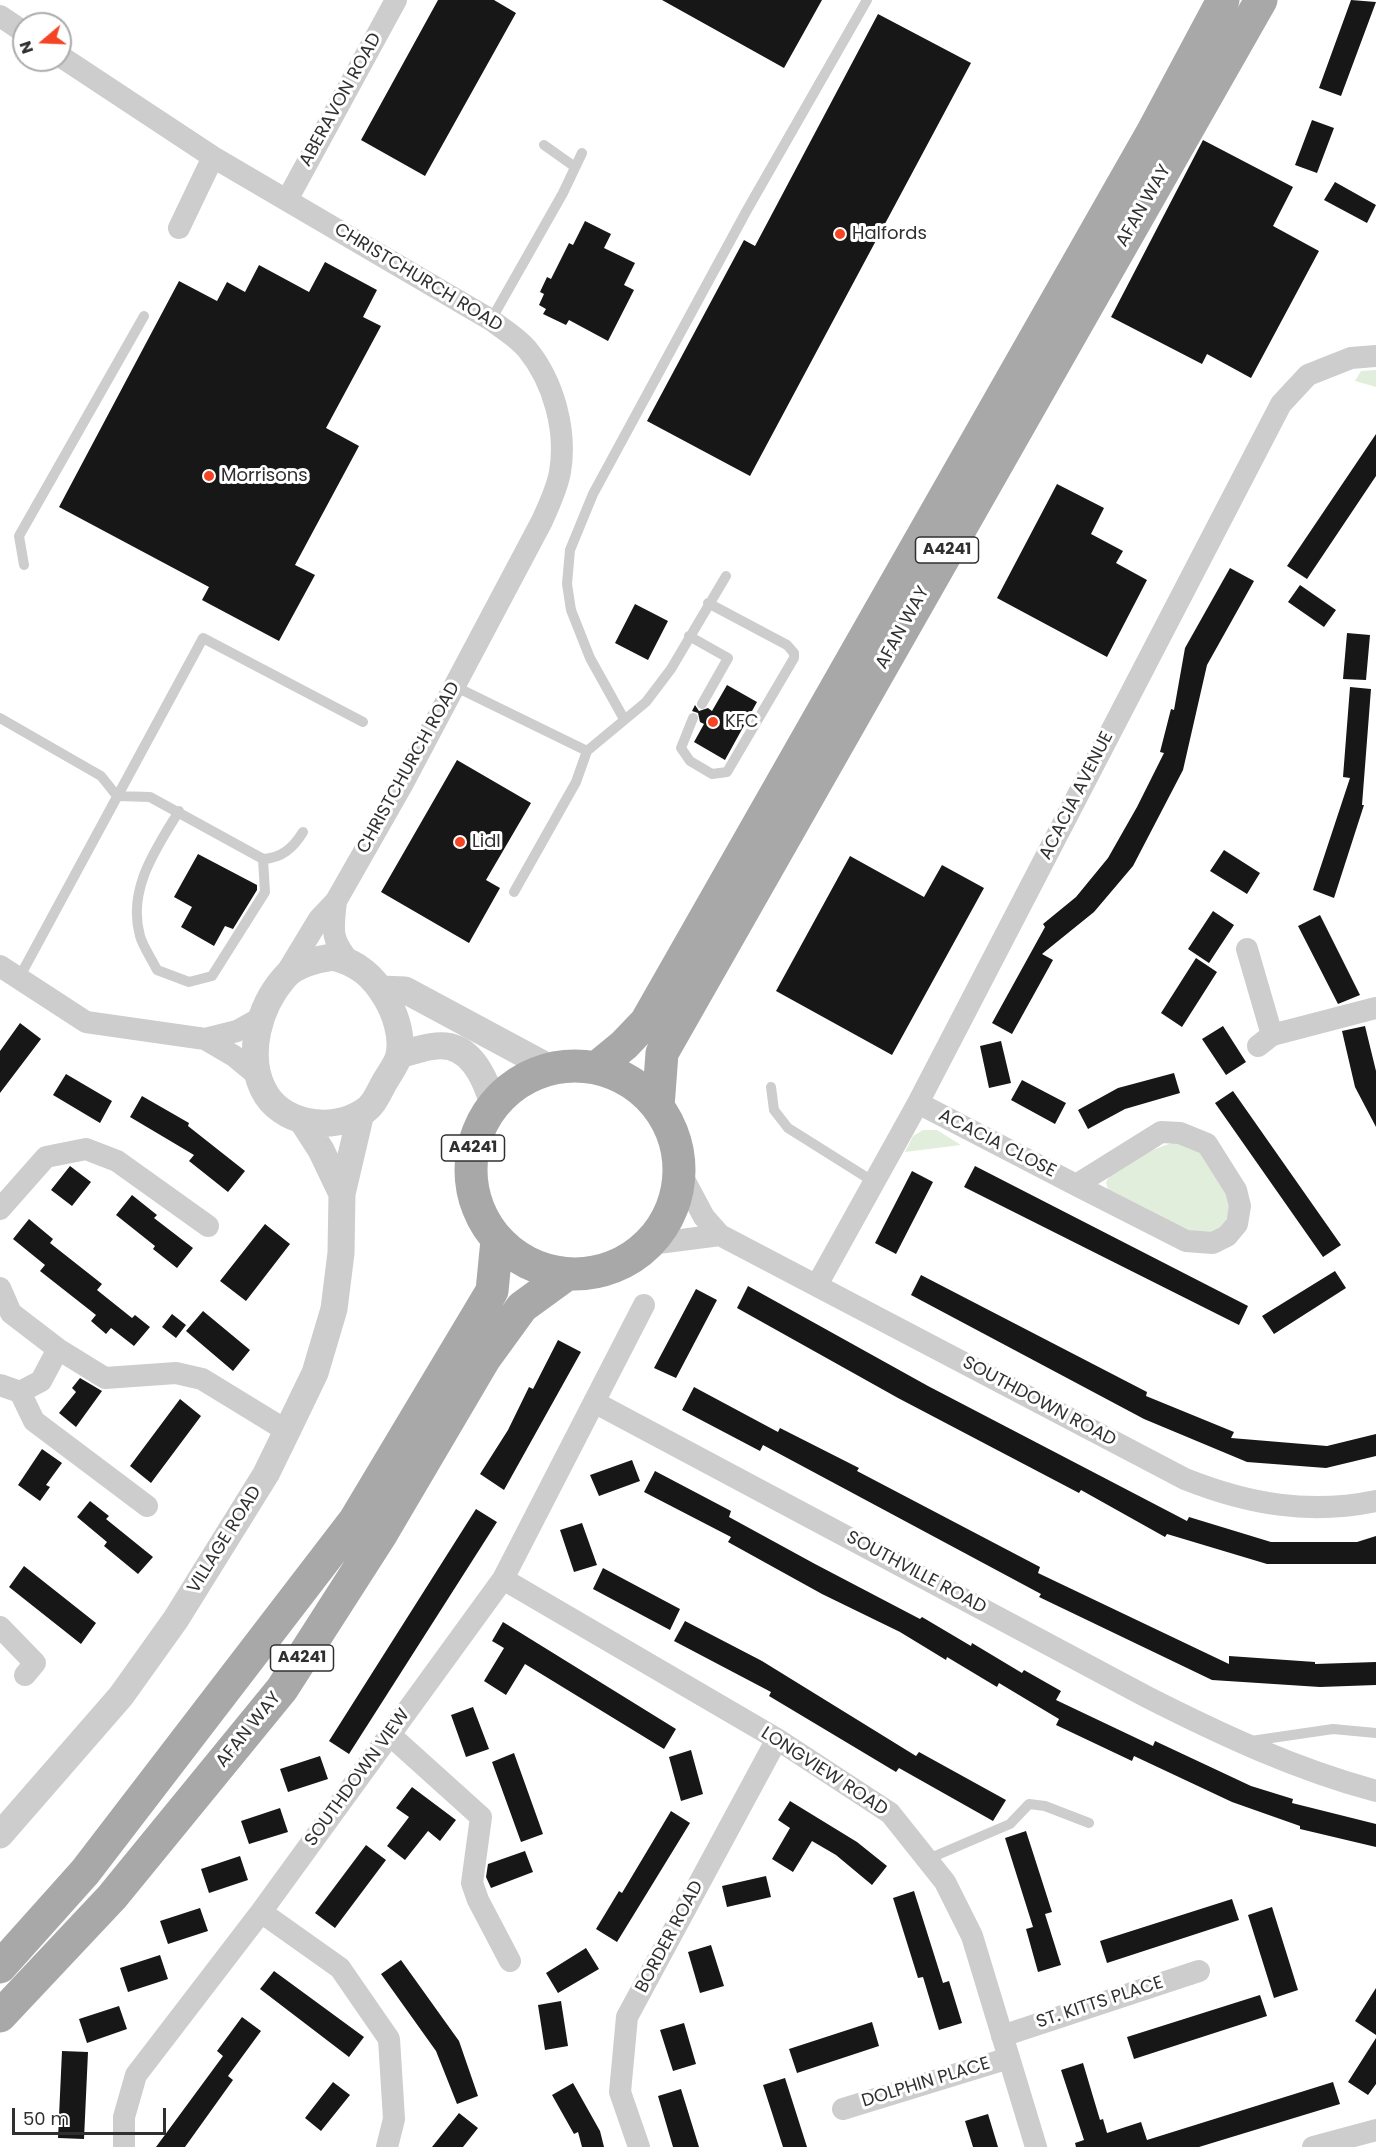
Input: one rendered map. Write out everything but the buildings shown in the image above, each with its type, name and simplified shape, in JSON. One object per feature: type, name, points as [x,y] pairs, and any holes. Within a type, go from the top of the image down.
[{"type":"main road","name":"AFAN WAY","points":[[596,1068],[624,1045],[646,1022],[1146,144],[1223,0]]},
{"type":"main road","name":"AFAN WAY","points":[[658,1107],[662,1053],[1261,0]]},
{"type":"main road","name":"A4241","points":[[573,1065],[596,1068],[620,1076],[634,1084],[658,1107],[674,1138],[680,1172],[671,1211],[650,1244],[632,1258],[611,1268],[589,1274],[566,1275],[528,1264],[497,1240],[483,1220],[474,1197],[470,1173],[473,1148],[480,1125],[494,1104],[519,1082],[550,1068],[573,1065]]},
{"type":"main road","name":"A4241","points":[[0,1967],[85,1872],[355,1521],[492,1291],[497,1240]]},
{"type":"main road","name":"AFAN WAY","points":[[0,2016],[112,1897],[282,1689],[382,1533],[485,1358],[522,1307],[566,1275]]},
{"type":"street","name":"ABERAVON ROAD","points":[[287,200],[396,0]]},
{"type":"street","name":"CHRISTCHURCH ROAD","points":[[72,64],[213,158],[491,320],[515,337],[538,364],[557,410],[562,454],[560,474],[542,521],[336,901],[319,919],[284,977]]},
{"type":"street","points":[[179,228],[213,158]]},
{"type":"street","name":"ACACIA AVENUE","points":[[817,1285],[918,1103],[1281,404],[1308,375],[1341,361],[1376,356]]},
{"type":"street","name":"CHRISTCHURCH ROAD","points":[[336,901],[334,928],[337,945],[349,961]]},
{"type":"street","points":[[1247,949],[1265,1040],[1376,1008]]},
{"type":"street","points":[[333,957],[349,961],[364,970],[381,989],[393,1010],[398,1033],[399,1055],[374,1102],[361,1113],[331,1122],[303,1122],[279,1110],[265,1092],[257,1075],[254,1053],[262,1017],[284,977],[319,959],[333,957]]},
{"type":"street","points":[[9,972],[86,1022],[205,1039],[237,1031],[262,1017]]},
{"type":"street","points":[[381,989],[405,990],[550,1068]]},
{"type":"street","points":[[205,1039],[234,1056],[257,1075]]},
{"type":"street","points":[[399,1055],[436,1046],[449,1047],[465,1054],[476,1064],[487,1082],[494,1104]]},
{"type":"street","name":"ACACIA CLOSE","points":[[918,1103],[1076,1185],[1186,1241],[1198,1244],[1213,1243],[1227,1236],[1237,1224],[1240,1206],[1236,1190],[1207,1144],[1180,1133],[1161,1132],[1076,1185]]},
{"type":"street","name":"VILLAGE ROAD","points":[[1,1832],[120,1696],[176,1619],[266,1474],[315,1372],[334,1309],[341,1253],[342,1194],[361,1113]]},
{"type":"street","name":"VILLAGE ROAD","points":[[303,1122],[321,1150],[342,1194]]},
{"type":"street","points":[[0,1209],[46,1157],[86,1149],[117,1161],[208,1226]]},
{"type":"street","name":"SOUTHDOWN ROAD","points":[[680,1172],[704,1217],[720,1235],[1194,1483],[1258,1501],[1305,1508],[1341,1509],[1376,1501]]},
{"type":"street","points":[[650,1244],[720,1235]]},
{"type":"street","points":[[0,1288],[11,1312],[58,1349],[105,1378],[176,1373],[202,1379],[287,1431]]},
{"type":"street","name":"SOUTHDOWN VIEW","points":[[124,2147],[124,2117],[136,2075],[261,1912],[503,1579],[644,1305]]},
{"type":"street","points":[[58,1349],[41,1381],[10,1388],[34,1421],[147,1506]]},
{"type":"street","name":"SOUTHVILLE ROAD","points":[[594,1402],[1147,1697],[1238,1743],[1321,1776],[1376,1791]]},
{"type":"street","name":"LONGVIEW ROAD","points":[[503,1579],[777,1739],[890,1814],[945,1881],[972,1936],[1036,2147]]},
{"type":"street","points":[[0,1628],[35,1663],[25,1675]]},
{"type":"street","points":[[390,1735],[481,1817],[472,1883],[478,1900],[510,1961]]},
{"type":"street","name":"BORDER ROAD","points":[[639,2147],[620,2092],[627,2017],[777,1739]]},
{"type":"street","points":[[261,1912],[340,1968],[389,2039],[394,2119],[387,2147]]},
{"type":"street","name":"ST. KITTS PLACE","points":[[1002,2036],[1199,1971]]},
{"type":"street","name":"DOLPHIN PLACE","points":[[843,2109],[1009,2058]]},
{"type":"street","points":[[1313,2147],[1376,2130]]},
{"type":"lane","points":[[624,719],[590,658],[571,610],[567,584],[570,550],[593,494],[867,0]]},
{"type":"lane","points":[[544,145],[575,167]]},
{"type":"lane","points":[[491,320],[563,193],[582,153]]},
{"type":"lane","points":[[24,565],[19,536],[144,316]]},
{"type":"lane","points":[[514,892],[576,782],[587,751],[646,702],[671,669],[726,576]]},
{"type":"lane","points":[[693,718],[681,748],[684,756],[712,774],[727,772],[794,658],[794,653],[787,645],[708,603]]},
{"type":"lane","points":[[689,636],[728,658],[702,704]]},
{"type":"lane","points":[[9,972],[117,796],[203,638],[363,722]]},
{"type":"lane","points":[[454,686],[587,751]]},
{"type":"lane","points":[[0,718],[101,776],[117,796],[150,797],[263,859],[278,858],[295,844],[303,832]]},
{"type":"lane","points":[[178,811],[148,864],[137,894],[140,936],[157,970],[189,982],[212,976],[264,892],[263,859]]},
{"type":"lane","points":[[771,1087],[774,1110],[788,1128],[874,1182]]},
{"type":"lane","points":[[1238,1743],[1333,1730],[1376,1733]]},
{"type":"lane","points":[[928,1859],[1010,1824],[1029,1804],[1045,1806],[1089,1823]]},
{"type":"green space","points":[[1376,370],[1376,387],[1355,381],[1361,371]]},
{"type":"green space","points":[[923,1130],[937,1130],[961,1145],[905,1152],[913,1136]]},
{"type":"green space","points":[[1176,1142],[1201,1150],[1232,1194],[1224,1224],[1215,1232],[1198,1239],[1109,1193],[1106,1183],[1116,1170],[1125,1164],[1147,1152]]},
{"type":"place","name":"Halfords","points":[[840,234]]},
{"type":"place","name":"Morrisons","points":[[209,476]]},
{"type":"place","name":"KFC","points":[[713,722]]},
{"type":"place","name":"Lidl","points":[[460,842]]}]
